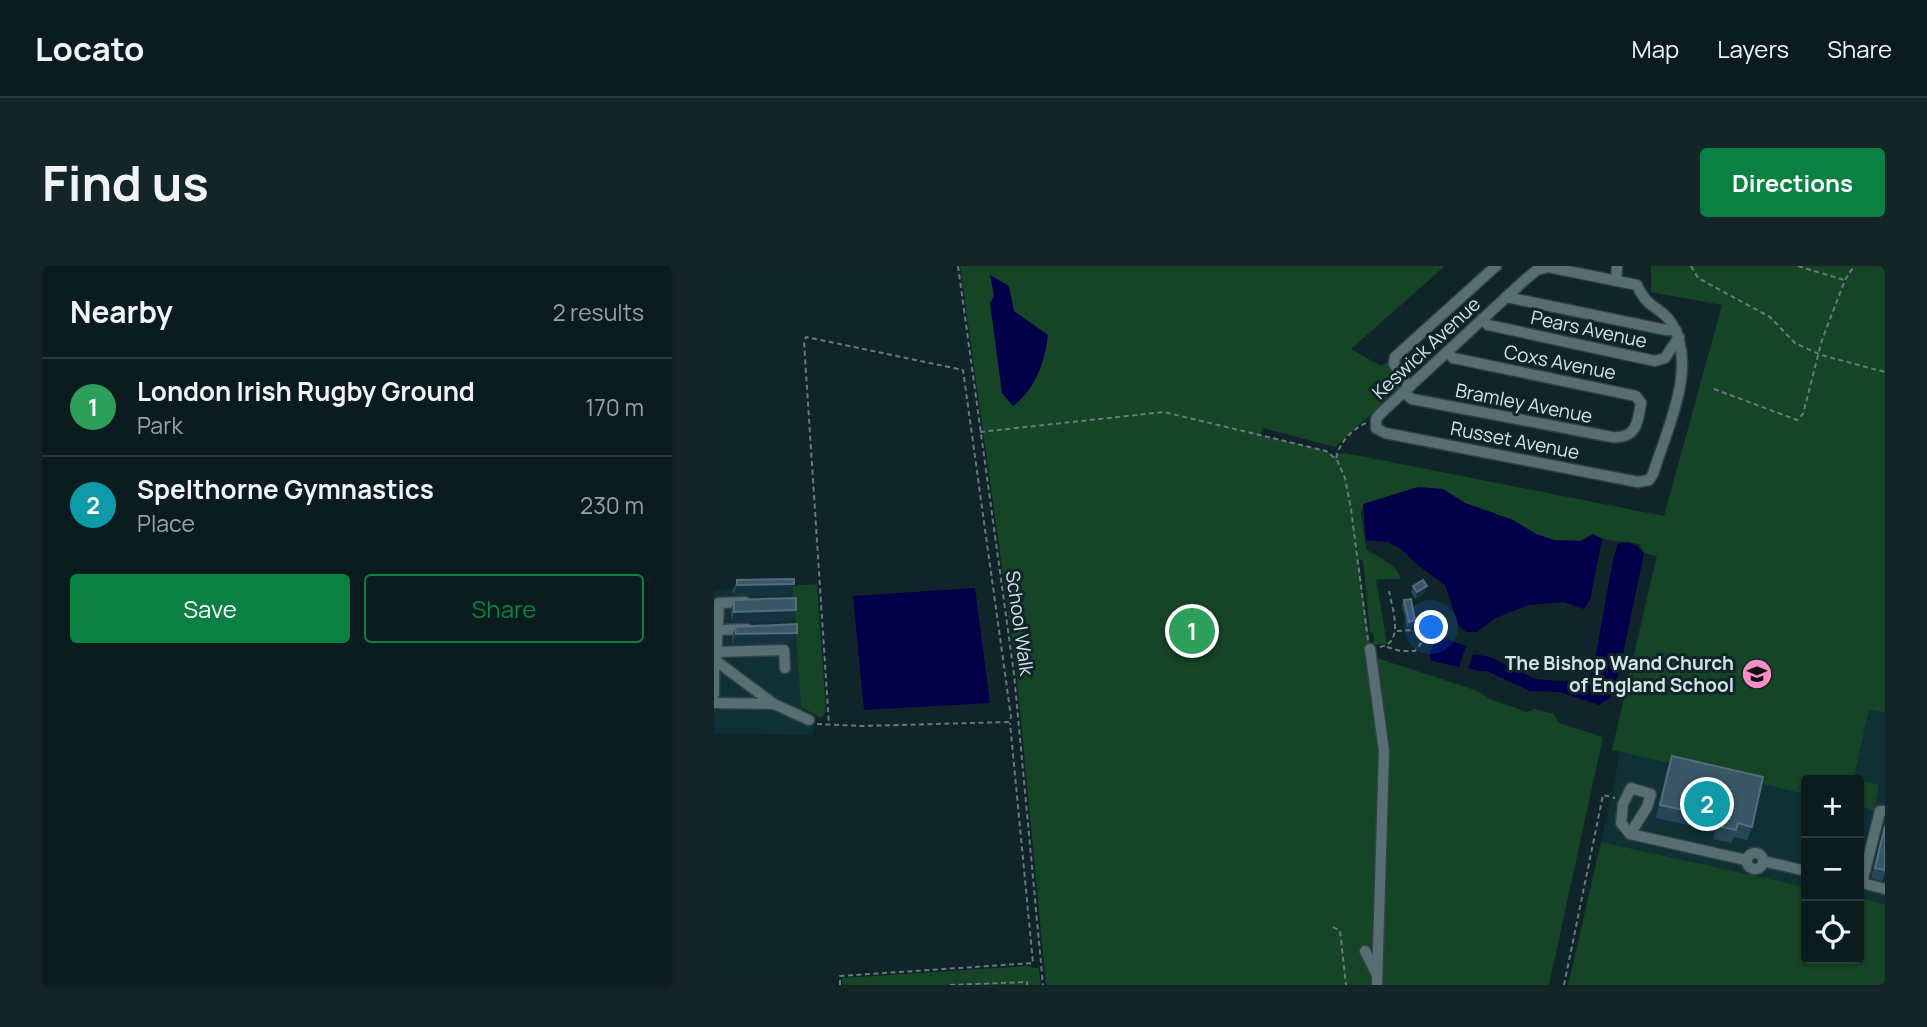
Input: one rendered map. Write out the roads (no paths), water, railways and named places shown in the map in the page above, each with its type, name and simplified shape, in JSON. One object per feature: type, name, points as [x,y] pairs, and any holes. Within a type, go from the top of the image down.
[{"type":"lane","points":[[1406,389],[1396,367],[1395,357],[1496,266]]},
{"type":"lane","points":[[1616,281],[1617,266]]},
{"type":"lane","name":"Keswick Avenue","points":[[1376,428],[1376,419],[1381,413],[1537,270],[1548,267],[1637,285],[1645,302],[1670,320],[1677,334]]},
{"type":"lane","points":[[1506,297],[1677,334]]},
{"type":"lane","name":"Pears Avenue","points":[[1482,320],[1488,325],[1655,361],[1665,358],[1677,334]]},
{"type":"lane","name":"Russet Avenue","points":[[1376,428],[1385,433],[1639,482],[1649,480],[1683,373],[1682,348],[1677,334]]},
{"type":"lane","name":"Coxs Avenue","points":[[1447,352],[1453,358],[1636,396],[1641,403],[1635,426]]},
{"type":"lane","name":"Bramley Avenue","points":[[1406,389],[1412,399],[1612,437],[1625,437],[1635,426]]},
{"type":"lane","points":[[714,694],[719,603],[755,602]]},
{"type":"lane","points":[[717,630],[755,629]]},
{"type":"lane","points":[[1370,649],[1384,759],[1377,985]]},
{"type":"lane","points":[[715,657],[785,650],[785,668]]},
{"type":"lane","points":[[715,657],[774,704],[810,720]]},
{"type":"lane","points":[[714,703],[774,704]]},
{"type":"lane","points":[[1630,834],[1647,807],[1651,794],[1631,788],[1625,800],[1621,823],[1630,834],[1746,860],[1756,853],[1761,856],[1763,862],[1801,870]]},
{"type":"lane","points":[[1864,869],[1880,811],[1885,811]]},
{"type":"lane","points":[[1864,884],[1885,889]]},
{"type":"lane","points":[[1365,951],[1376,973]]},
{"type":"place","name":"London Irish Rugby Ground","points":[[1192,631]]},
{"type":"place","name":"The Bishop Wand Church of England School","points":[[1757,674]]},
{"type":"place","name":"Spelthorne Gymnastics","points":[[1707,804]]}]
